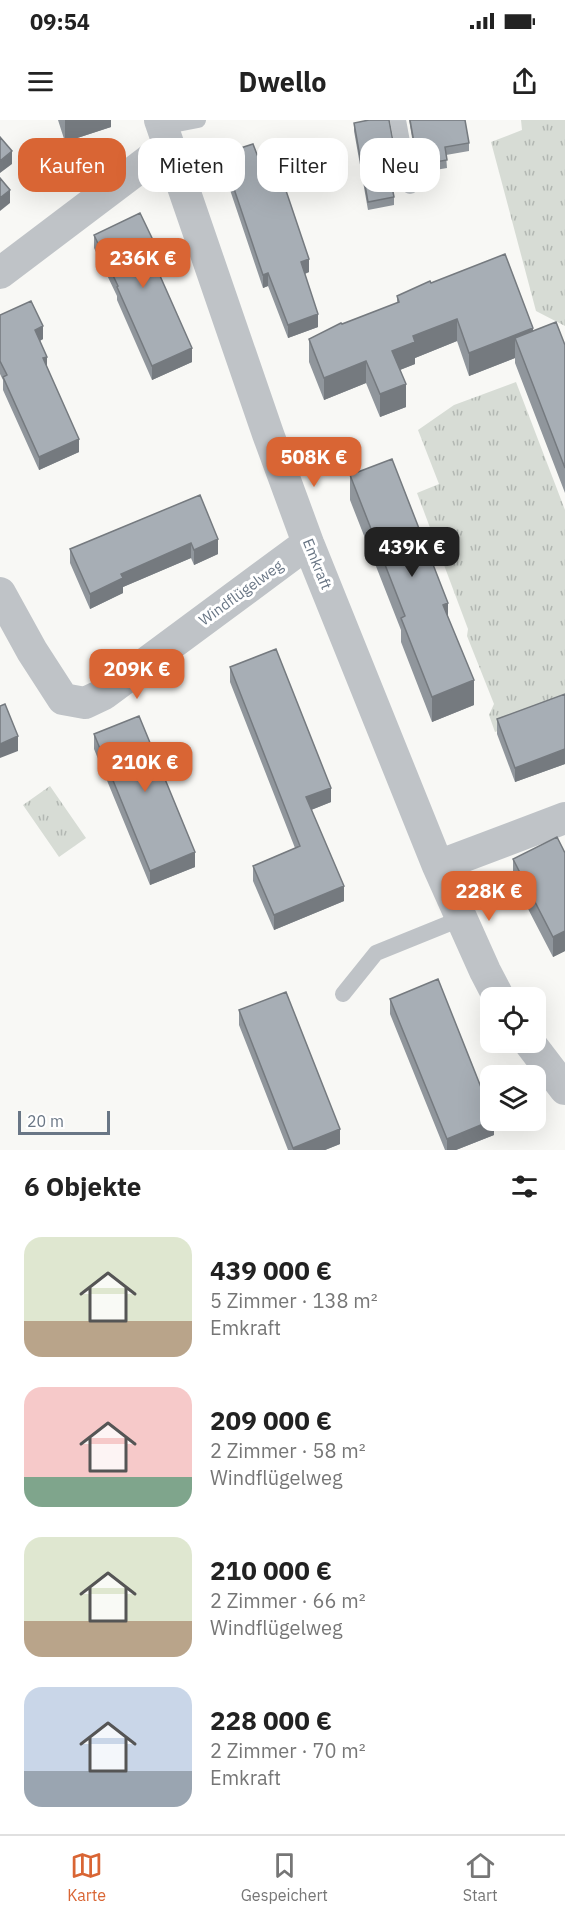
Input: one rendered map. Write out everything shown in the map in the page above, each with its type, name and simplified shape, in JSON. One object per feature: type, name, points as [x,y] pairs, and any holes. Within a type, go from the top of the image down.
[{"type":"street","points":[[0,273],[163,131]]},
{"type":"street","name":"Emkraft","points":[[163,131],[268,434],[309,543],[438,866],[460,919],[493,987]]},
{"type":"street","name":"Windflügelweg","points":[[0,593],[32,651],[63,699],[85,703],[104,694],[309,543]]},
{"type":"street","points":[[438,866],[565,818]]},
{"type":"street","points":[[537,1053],[565,1089]]},
{"type":"lane","points":[[163,131],[198,120]]},
{"type":"lane","points":[[398,120],[401,138]]},
{"type":"lane","points":[[343,994],[376,953],[460,919]]},
{"type":"green space","points":[[521,120],[565,120],[565,326],[536,311],[491,142],[522,130]]},
{"type":"green space","points":[[516,382],[565,510],[565,705],[495,732],[489,715],[494,704],[467,636],[468,629],[417,493],[439,484],[418,430],[454,405]]},
{"type":"green space","points":[[50,786],[86,838],[59,857],[23,805]]},
{"type":"building","points":[[389,120],[392,138],[360,138],[360,157],[354,123]]},
{"type":"building","points":[[410,120],[465,120],[469,143],[445,147],[447,160],[440,161],[440,138],[413,138]]},
{"type":"building","points":[[0,137],[12,151],[0,161]]},
{"type":"building","points":[[253,144],[257,154],[257,192],[286,192],[309,259],[301,262],[318,314],[288,325],[268,273],[263,275],[235,192],[245,192],[245,147]]},
{"type":"building","points":[[0,178],[10,190],[0,198]]},
{"type":"building","points":[[366,192],[393,192],[394,197],[368,202]]},
{"type":"building","points":[[140,213],[152,238],[147,241],[160,267],[157,269],[192,348],[152,366],[94,235]]},
{"type":"building","points":[[505,254],[533,328],[469,353],[457,319],[413,336],[415,342],[392,351],[406,384],[380,394],[366,361],[324,378],[309,339],[341,323],[399,302],[397,296],[430,281],[431,283]]},
{"type":"building","points":[[31,301],[43,326],[35,330],[47,357],[43,358],[79,439],[39,457],[3,377],[7,375],[0,361],[0,315]]},
{"type":"building","points":[[556,322],[565,345],[565,468],[515,338]]},
{"type":"building","points":[[392,459],[448,603],[443,605],[474,680],[432,697],[401,618],[405,616],[350,475]]},
{"type":"building","points":[[200,495],[218,539],[194,550],[191,543],[121,574],[123,578],[90,594],[70,549]]},
{"type":"building","points":[[276,649],[331,788],[306,797],[344,886],[274,915],[253,866],[300,846],[230,667]]},
{"type":"building","points":[[565,694],[565,749],[515,768],[497,719]]},
{"type":"building","points":[[5,704],[18,736],[0,744],[0,706]]},
{"type":"building","points":[[139,716],[195,852],[150,871],[94,734]]},
{"type":"building","points":[[557,837],[565,853],[565,931],[553,937],[513,859]]},
{"type":"building","points":[[438,979],[480,1085],[480,1125],[447,1139],[390,999]]},
{"type":"building","points":[[286,992],[340,1129],[293,1148],[239,1010]]}]
